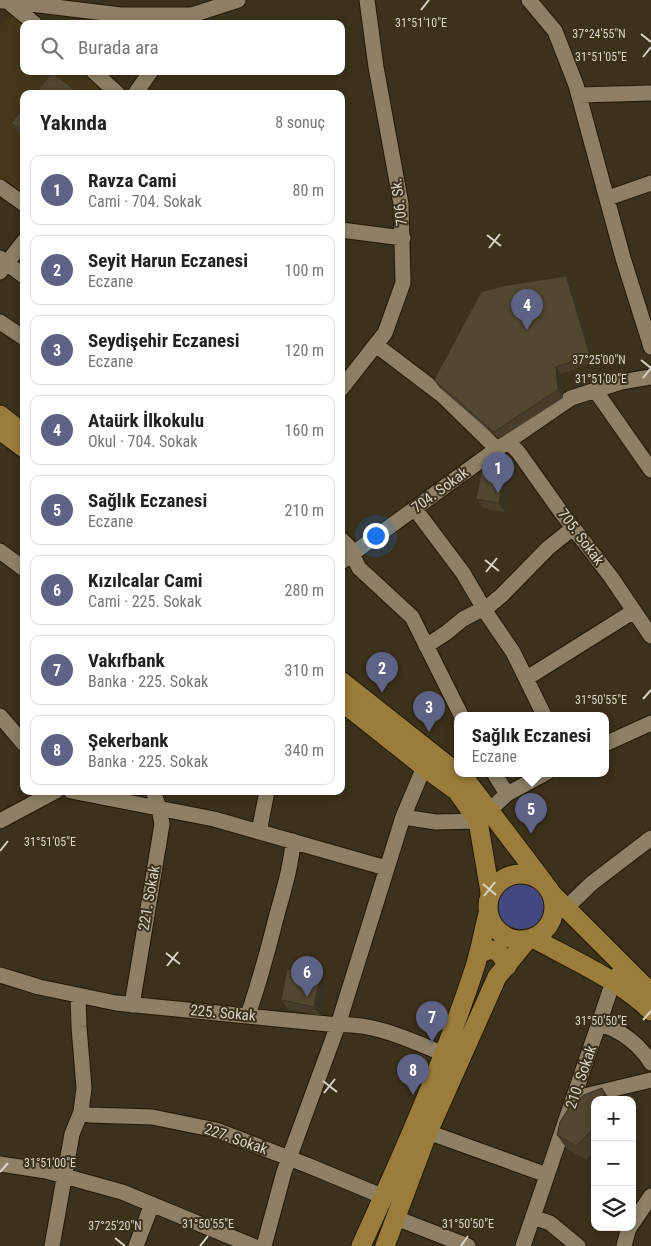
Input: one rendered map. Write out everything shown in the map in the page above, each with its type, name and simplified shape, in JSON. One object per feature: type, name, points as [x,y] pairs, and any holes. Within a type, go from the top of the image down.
[{"type":"main road","points":[[0,415],[20,430]]},
{"type":"main road","points":[[0,430],[20,445]]},
{"type":"main road","points":[[345,684],[454,770]]},
{"type":"main road","points":[[345,704],[456,791],[484,816],[520,851],[548,889],[554,904],[553,914],[546,928],[530,939],[497,977],[428,1132],[385,1246]]},
{"type":"main road","points":[[462,777],[466,780],[484,816],[485,859],[490,892]]},
{"type":"main road","points":[[485,859],[496,863],[511,864],[516,860],[520,851]]},
{"type":"main road","points":[[361,1246],[384,1197],[444,1054],[478,955],[488,914],[487,903],[490,892],[496,883],[505,876],[516,873],[537,877],[565,908],[651,993]]},
{"type":"main road","points":[[488,914],[495,928],[507,937],[517,940],[530,939],[613,982],[640,1000],[651,1011]]},
{"type":"main road","points":[[478,955],[486,950],[495,950],[502,956],[507,966]]},
{"type":"street","points":[[0,7],[6,0]]},
{"type":"street","points":[[6,0],[30,20]]},
{"type":"street","points":[[0,1],[111,7],[192,15],[238,0]]},
{"type":"street","name":"706. Sk.","points":[[345,384],[385,333],[403,283],[402,204],[376,67],[367,0]]},
{"type":"street","points":[[529,0],[555,31],[579,95],[623,258],[651,347]]},
{"type":"street","points":[[197,20],[206,11]]},
{"type":"street","points":[[97,75],[114,90]]},
{"type":"street","points":[[138,90],[148,75]]},
{"type":"street","points":[[579,95],[651,93]]},
{"type":"street","points":[[608,198],[651,183]]},
{"type":"street","points":[[0,187],[20,201]]},
{"type":"street","points":[[345,231],[403,238]]},
{"type":"street","points":[[20,245],[2,264],[20,274]]},
{"type":"street","points":[[0,322],[20,335]]},
{"type":"street","name":"705. Sokak","points":[[376,345],[503,445],[519,453],[611,577],[651,636]]},
{"type":"street","name":"704. Sokak","points":[[346,559],[571,398],[620,382],[651,377]]},
{"type":"street","points":[[595,390],[651,470]]},
{"type":"street","points":[[415,509],[463,573],[513,652],[543,712]]},
{"type":"street","points":[[426,646],[463,619],[484,608],[502,595],[548,548],[574,528]]},
{"type":"street","points":[[345,543],[348,546],[346,559],[359,568],[412,617],[459,712]]},
{"type":"street","points":[[0,551],[20,566]]},
{"type":"street","points":[[526,678],[634,611]]},
{"type":"street","points":[[0,716],[20,739]]},
{"type":"street","points":[[609,742],[651,723]]},
{"type":"street","points":[[264,1246],[289,1158],[317,1087],[338,1025],[403,817],[424,767]]},
{"type":"street","points":[[496,777],[507,794]]},
{"type":"street","points":[[403,817],[436,822],[484,816],[507,794],[539,777]]},
{"type":"street","points":[[0,821],[49,795]]},
{"type":"street","points":[[91,795],[214,819],[387,867]]},
{"type":"street","name":"221. Sokak","points":[[132,1005],[162,824],[154,795]]},
{"type":"street","points":[[260,827],[265,795]]},
{"type":"street","points":[[159,808],[169,806],[190,809],[260,827],[387,867]]},
{"type":"street","points":[[565,908],[592,883],[651,838]]},
{"type":"street","points":[[248,1015],[259,982],[292,858],[293,842]]},
{"type":"street","name":"210. Sokak","points":[[523,1246],[613,982],[623,966]]},
{"type":"street","name":"225. Sokak","points":[[0,975],[39,987],[132,1005],[338,1025],[352,1024],[402,1037],[444,1054]]},
{"type":"street","points":[[52,1246],[62,1199],[64,1176],[72,1134],[80,1112],[84,1088],[78,1027],[78,995]]},
{"type":"street","points":[[599,1024],[610,1027],[628,1038],[646,1054],[651,1063]]},
{"type":"street","points":[[573,1099],[651,1080]]},
{"type":"street","name":"227. Sokak","points":[[80,1112],[89,1115],[152,1117],[216,1130],[384,1197]]},
{"type":"street","points":[[428,1132],[547,1175]]},
{"type":"street","points":[[0,1164],[46,1171],[122,1192],[253,1246]]},
{"type":"street","points":[[636,1218],[651,1196]]},
{"type":"street","points":[[136,1246],[152,1204]]},
{"type":"street","points":[[533,1217],[550,1224],[578,1246]]},
{"type":"street","points":[[396,1218],[468,1246]]},
{"type":"street","points":[[624,1246],[628,1231]]},
{"type":"shaded area","points":[[14,14],[20,20],[20,75],[85,75],[101,90],[20,90],[20,194],[0,180],[0,26]]},
{"type":"shaded area","points":[[521,879],[535,883],[542,890],[546,904],[542,918],[535,925],[521,929],[507,925],[500,918],[496,904],[500,890],[507,883]]},
{"type":"building","points":[[50,75],[56,75],[74,90],[38,90]]},
{"type":"building","points":[[20,112],[20,130],[11,123]]},
{"type":"building","points":[[566,276],[590,355],[556,367],[558,390],[494,432],[434,380],[481,292],[502,286]]},
{"type":"building","points":[[483,464],[505,468],[499,503],[476,499]]},
{"type":"building","points":[[287,969],[320,976],[314,1007],[281,1000]]},
{"type":"building","points":[[602,1088],[605,1096],[591,1096],[591,1131],[576,1146],[557,1135],[560,1122],[570,1106],[584,1095]]},
{"type":"place","name":"Ataürk İlkokulu","points":[[527,330]]},
{"type":"place","name":"Ravza Cami","points":[[498,493]]},
{"type":"place","name":"Seyit Harun Eczanesi","points":[[382,693]]},
{"type":"place","name":"Seydişehir Eczanesi","points":[[429,732]]},
{"type":"place","name":"Sağlık Eczanesi","points":[[531,834]]},
{"type":"place","name":"Kızılcalar Cami","points":[[307,997]]},
{"type":"place","name":"Vakıfbank","points":[[432,1042]]},
{"type":"place","name":"Şekerbank","points":[[413,1095]]}]
